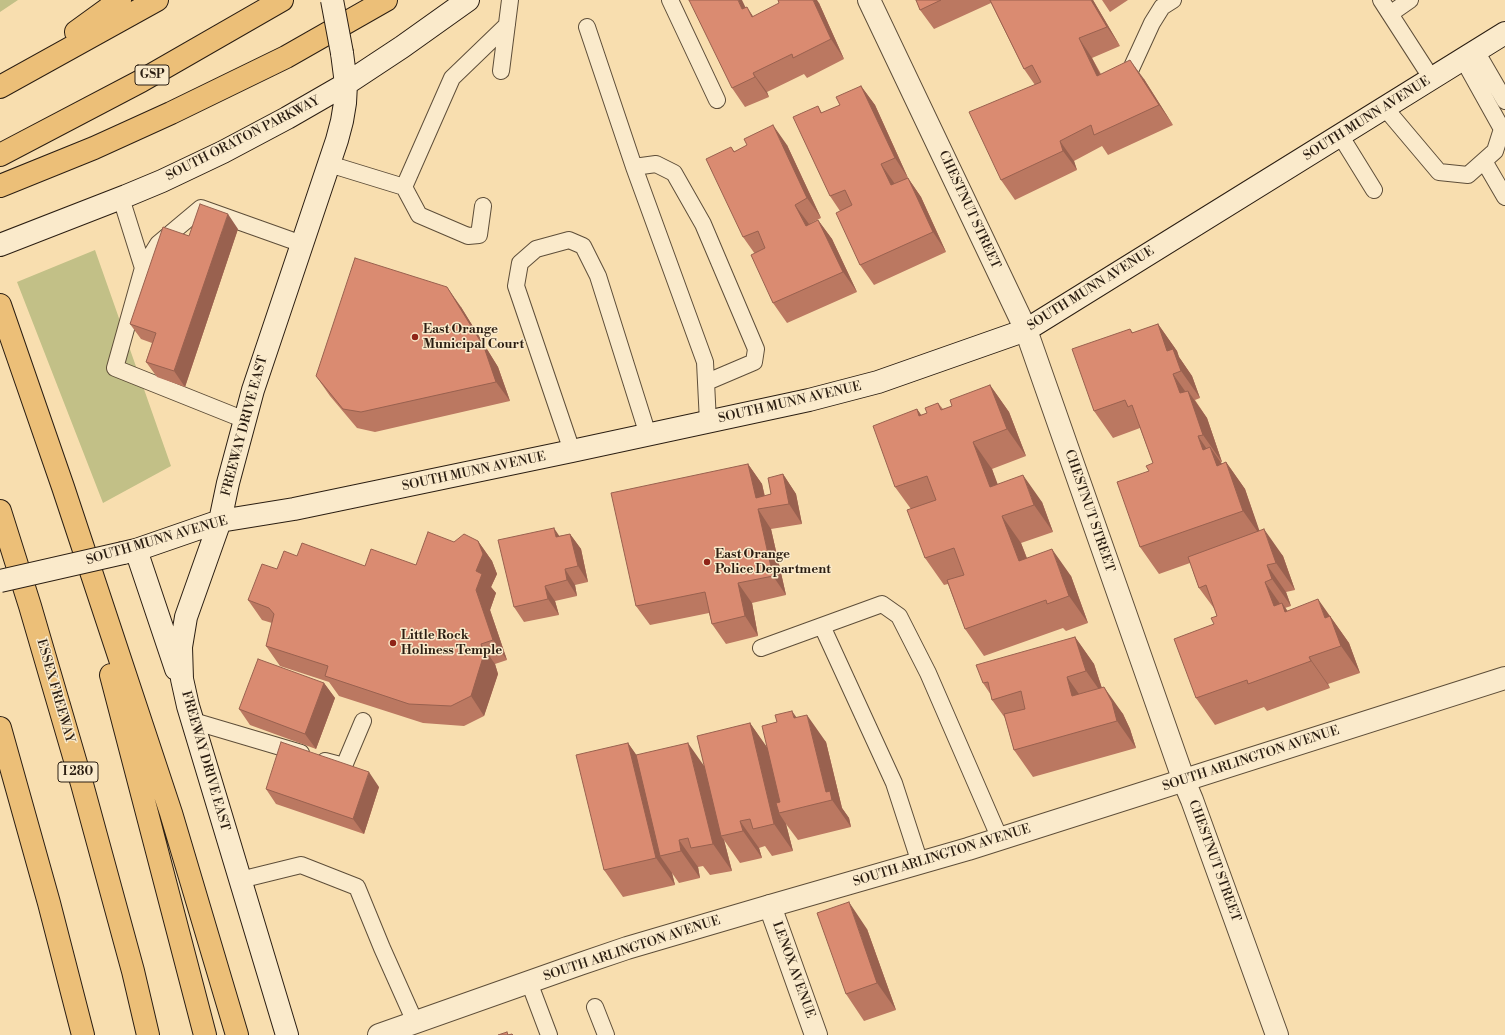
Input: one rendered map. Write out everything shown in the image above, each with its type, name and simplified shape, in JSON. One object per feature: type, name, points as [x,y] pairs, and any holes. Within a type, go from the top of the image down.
[{"type":"highway","points":[[0,87],[120,0]]},
{"type":"highway","points":[[0,87],[157,0]]},
{"type":"highway","name":"GSP","points":[[0,155],[183,58],[282,0]]},
{"type":"highway","points":[[0,186],[94,148],[245,78],[319,39],[386,0]]},
{"type":"highway","points":[[0,305],[63,487],[168,806],[237,1035]]},
{"type":"highway","points":[[63,487],[205,1035]]},
{"type":"highway","name":"ESSEX FREEWAY","points":[[0,511],[82,784],[116,907],[148,1035]]},
{"type":"highway","points":[[0,728],[49,903],[83,1035]]},
{"type":"main road","name":"FREEWAY DRIVE EAST","points":[[287,1035],[190,714],[182,679],[180,662],[186,617],[220,521],[228,483],[253,390],[342,121],[346,84],[332,0]]},
{"type":"main road","name":"SOUTH ORATON PARKWAY","points":[[0,245],[162,181],[223,152],[293,115],[346,84],[402,47],[468,0]]},
{"type":"main road","name":"CHESTNUT STREET","points":[[869,0],[1026,330],[1184,781],[1277,1035]]},
{"type":"main road","name":"SOUTH MUNN AVENUE","points":[[0,581],[130,551],[220,521],[294,509],[572,452],[809,400],[878,382],[1026,330],[1505,33]]},
{"type":"main road","points":[[130,551],[190,714]]},
{"type":"main road","name":"SOUTH ARLINGTON AVENUE","points":[[379,1035],[627,948],[1000,839],[1505,678]]},
{"type":"main road","name":"LENOX AVENUE","points":[[770,906],[816,1035]]},
{"type":"lane","points":[[501,71],[510,0]]},
{"type":"lane","points":[[670,0],[717,100]]},
{"type":"lane","points":[[1130,71],[1162,7],[1173,0]]},
{"type":"lane","points":[[1381,0],[1432,79]]},
{"type":"lane","points":[[1390,14],[1410,0]]},
{"type":"lane","points":[[404,187],[452,78],[507,25]]},
{"type":"lane","points":[[587,27],[634,167],[706,362],[708,422]]},
{"type":"lane","points":[[1470,55],[1505,101]]},
{"type":"lane","points":[[1384,108],[1440,172],[1468,175],[1495,151],[1502,129],[1470,55]]},
{"type":"lane","points":[[1340,135],[1374,190]]},
{"type":"lane","points":[[1484,161],[1505,197]]},
{"type":"lane","points":[[329,164],[404,187],[419,215],[468,236],[479,235],[483,206]]},
{"type":"lane","points":[[634,167],[656,164],[674,173],[703,224],[756,349],[754,362],[706,382]]},
{"type":"lane","points":[[121,198],[143,268]]},
{"type":"lane","points":[[245,420],[115,368],[143,268],[158,244],[201,208],[302,244]]},
{"type":"lane","points":[[572,452],[516,286],[520,263],[536,250],[569,240],[583,246],[598,276],[648,435]]},
{"type":"lane","points":[[761,648],[882,604],[899,616],[928,673],[1000,839]]},
{"type":"lane","points":[[822,626],[894,783],[920,863]]},
{"type":"lane","points":[[190,714],[344,766],[363,722]]},
{"type":"lane","points":[[240,880],[301,865],[357,887],[415,1022]]},
{"type":"lane","points":[[529,982],[549,1035]]},
{"type":"lane","points":[[595,1007],[606,1035]]},
{"type":"shaded area","points":[[0,0],[18,0],[0,12]]},
{"type":"shaded area","points":[[95,250],[171,466],[103,503],[17,282]]},
{"type":"building","points":[[689,0],[738,0],[742,9],[747,7],[752,17],[779,3],[778,0],[813,0],[831,39],[793,58],[792,54],[753,73],[755,77],[732,88]]},
{"type":"building","points":[[916,0],[941,0],[920,10]]},
{"type":"building","points":[[990,0],[1091,0],[1107,27],[1079,38],[1097,76],[1130,60],[1159,105],[1094,135],[1091,125],[1060,141],[1063,151],[1001,180],[969,112],[1041,82],[1032,65],[1024,69]]},
{"type":"building","points":[[861,86],[895,158],[881,164],[891,185],[908,178],[933,232],[860,265],[836,213],[852,205],[845,190],[830,196],[793,117],[818,106],[821,113],[840,105],[836,97]]},
{"type":"building","points":[[773,125],[807,198],[795,205],[806,226],[818,220],[843,272],[773,303],[751,255],[765,248],[758,231],[743,237],[706,159],[731,147],[734,152],[747,145],[744,139]]},
{"type":"building","points":[[200,204],[228,214],[174,371],[146,362],[156,333],[130,324],[163,227],[189,236]]},
{"type":"building","name":"East Orange Municipal Court","points":[[355,258],[447,287],[484,347],[496,382],[361,412],[343,409],[316,376]]},
{"type":"building","points":[[1158,324],[1167,351],[1173,349],[1181,371],[1173,374],[1180,393],[1188,391],[1203,435],[1198,436],[1203,450],[1210,447],[1217,466],[1226,462],[1243,511],[1140,547],[1117,482],[1149,471],[1146,466],[1153,463],[1132,405],[1128,407],[1125,400],[1094,411],[1072,349],[1130,329],[1132,333]]},
{"type":"building","points":[[990,385],[1007,429],[973,442],[990,487],[1023,475],[1034,505],[1002,516],[1019,561],[1052,549],[1069,596],[1047,604],[1046,600],[965,629],[947,580],[964,575],[954,548],[925,558],[907,510],[936,500],[927,476],[895,487],[873,426],[917,409],[919,416],[927,413],[925,408],[938,403],[941,410],[952,406],[950,400]]},
{"type":"building","name":"East Orange Police Department","points":[[748,464],[756,498],[771,494],[768,478],[783,474],[789,504],[758,509],[773,576],[738,583],[745,616],[712,624],[705,592],[636,606],[611,493]]},
{"type":"building","points":[[554,528],[556,537],[570,534],[578,566],[565,569],[567,580],[545,586],[548,599],[514,607],[498,540]]},
{"type":"building","points":[[1264,529],[1276,563],[1267,565],[1272,579],[1265,582],[1274,606],[1282,603],[1285,612],[1318,599],[1325,618],[1330,616],[1341,646],[1309,657],[1311,661],[1248,684],[1247,680],[1196,698],[1174,639],[1214,624],[1211,618],[1217,616],[1206,585],[1199,588],[1188,557]]},
{"type":"building","name":"Little Rock Holiness Temple","points":[[428,532],[454,542],[464,534],[478,541],[483,554],[476,571],[482,574],[476,590],[493,640],[481,644],[484,654],[471,696],[451,706],[409,704],[325,676],[328,666],[266,646],[274,614],[269,608],[248,600],[262,564],[277,569],[284,551],[297,556],[302,543],[365,566],[371,549],[416,565]]},
{"type":"building","points":[[1075,637],[1086,671],[1067,677],[1072,696],[1104,687],[1112,702],[1117,721],[1014,750],[1004,714],[1025,709],[1021,691],[992,700],[988,682],[983,683],[976,665]]},
{"type":"building","points":[[258,659],[324,683],[305,734],[239,709]]},
{"type":"building","points":[[792,711],[794,718],[807,715],[826,792],[830,791],[832,800],[779,813],[776,803],[780,802],[762,726],[777,722],[775,715]]},
{"type":"building","points":[[750,723],[774,824],[753,829],[750,819],[740,821],[743,831],[721,836],[697,736]]},
{"type":"building","points":[[281,742],[369,772],[353,819],[266,789]]},
{"type":"building","points":[[628,743],[656,858],[604,870],[576,755]]},
{"type":"building","points":[[688,743],[713,844],[691,848],[688,838],[679,840],[681,851],[660,856],[636,755]]},
{"type":"building","points":[[849,902],[877,983],[846,994],[817,913]]},
{"type":"building","points":[[507,1032],[508,1035],[498,1035]]},
{"type":"place","name":"East Orange Municipal Court","points":[[415,337]]},
{"type":"place","name":"East Orange Police Department","points":[[707,562]]},
{"type":"place","name":"Little Rock Holiness Temple","points":[[393,643]]}]
